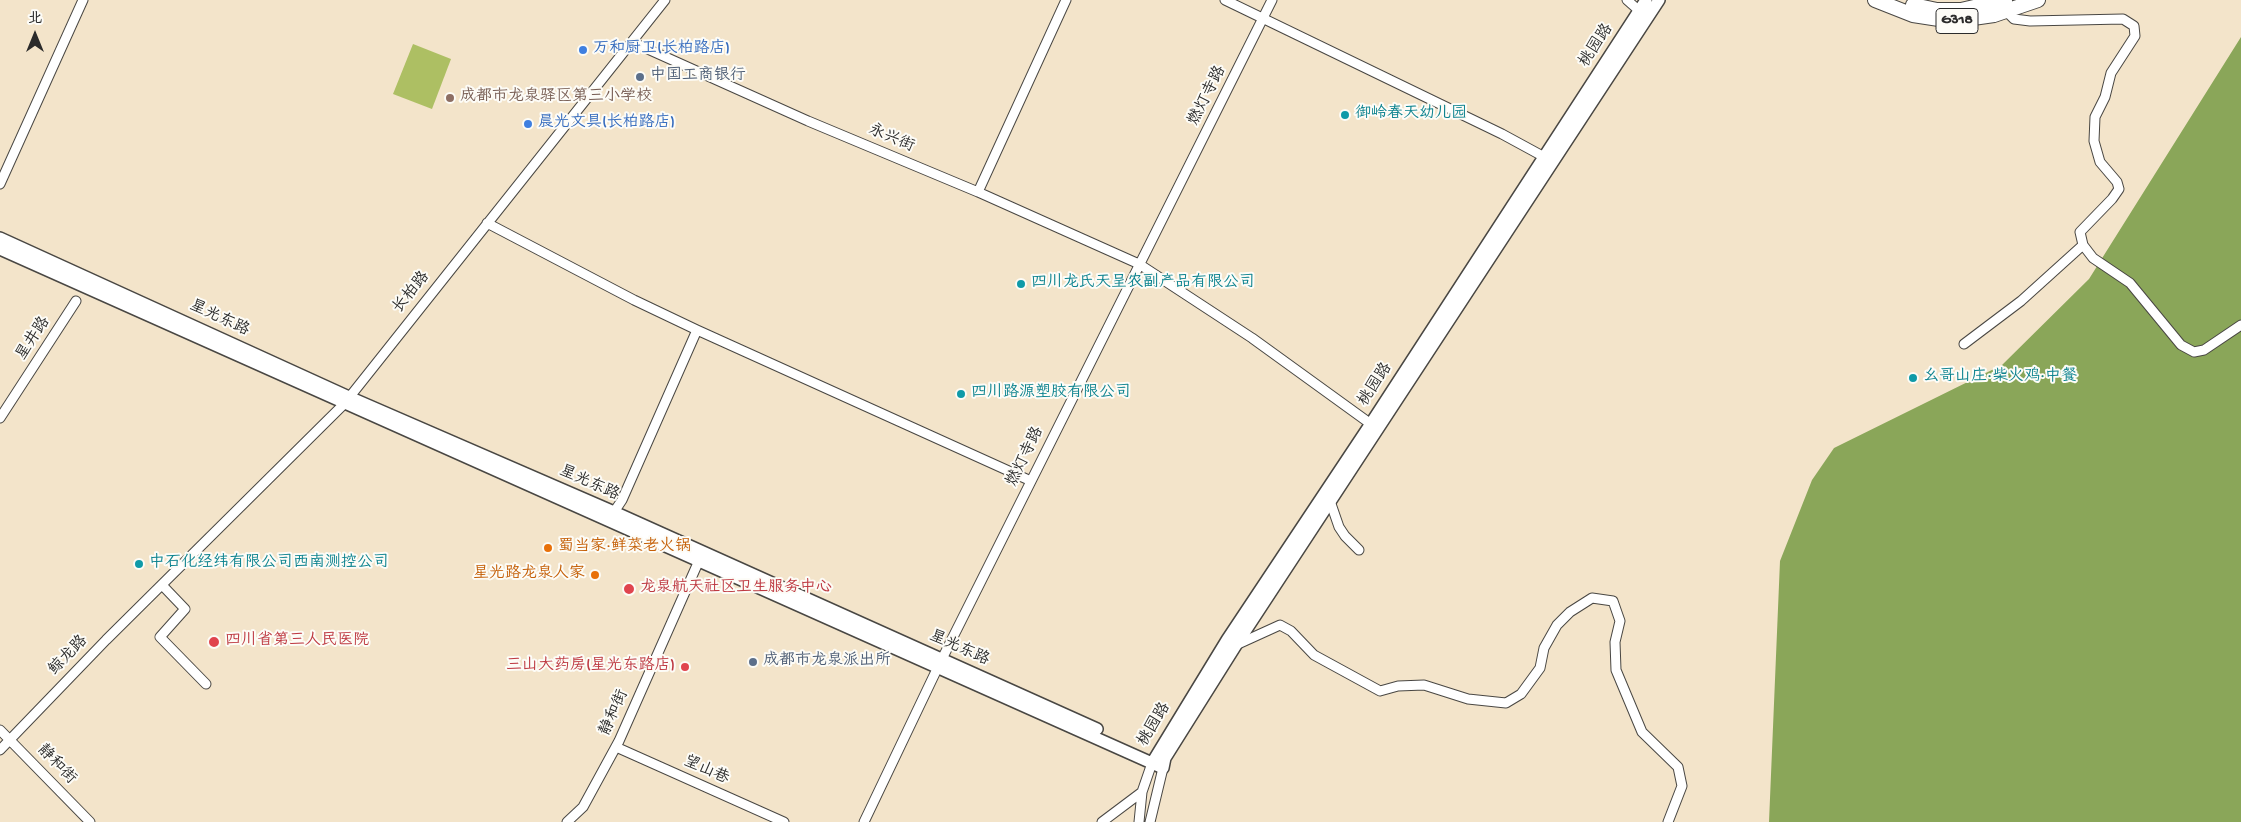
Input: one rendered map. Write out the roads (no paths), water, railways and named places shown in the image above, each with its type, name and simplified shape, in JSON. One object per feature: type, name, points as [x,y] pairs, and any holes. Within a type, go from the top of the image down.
[{"type":"highway","name":"G318","points":[[1875,0],[1913,15],[1952,21],[2006,6],[2038,0]]},
{"type":"highway","name":"G318","points":[[1897,0],[1924,8],[1945,10],[2006,6]]},
{"type":"main road","name":"桃园路","points":[[1159,761],[1226,640],[1375,427],[1643,15],[1646,0]]},
{"type":"main road","points":[[1643,15],[1659,0]]},
{"type":"main road","name":"星光东路","points":[[0,238],[347,400],[614,512],[700,557]]},
{"type":"main road","name":"星光东路","points":[[0,249],[347,400],[1159,761]]},
{"type":"main road","points":[[1159,761],[1330,501],[1375,427]]},
{"type":"street","points":[[0,184],[84,0]]},
{"type":"street","name":"长柏路","points":[[162,585],[347,400],[664,0]]},
{"type":"street","points":[[978,192],[1066,0]]},
{"type":"street","points":[[1225,0],[1548,159]]},
{"type":"street","name":"燃灯寺路","points":[[864,822],[1031,481],[1272,0]]},
{"type":"street","points":[[1626,0],[1643,15]]},
{"type":"street","points":[[2006,6],[2014,19],[2123,19],[2134,26],[2135,36],[2111,72],[2105,97],[2095,117],[2094,141],[2100,162],[2116,182],[2118,189],[2080,232],[2083,245],[2093,258],[2130,283],[2181,345],[2194,352],[2204,350],[2241,325]]},
{"type":"street","name":"永兴街","points":[[632,42],[808,121],[978,192],[1139,264],[1252,338],[1375,427]]},
{"type":"street","points":[[487,223],[634,300],[697,330],[1031,481]]},
{"type":"street","points":[[1964,344],[2020,301],[2083,245]]},
{"type":"street","name":"星井路","points":[[0,418],[76,301]]},
{"type":"street","points":[[614,512],[622,500],[697,330]]},
{"type":"street","points":[[1330,501],[1342,531],[1359,550]]},
{"type":"street","name":"静和街","points":[[567,822],[583,807],[616,747],[700,557]]},
{"type":"street","points":[[162,585],[186,609],[160,637],[206,684]]},
{"type":"street","name":"鲸龙路","points":[[0,750],[162,585]]},
{"type":"street","points":[[1236,645],[1280,626],[1291,631],[1314,654],[1380,691],[1398,686],[1424,685],[1468,699],[1506,703],[1521,694],[1531,681],[1540,668],[1544,648],[1557,626],[1570,612],[1592,598],[1612,601],[1620,621],[1615,642],[1616,670],[1642,732],[1678,767],[1682,786],[1668,822]]},
{"type":"street","name":"静和街","points":[[0,730],[90,822]]},
{"type":"street","name":"望山巷","points":[[616,747],[784,822]]},
{"type":"street","points":[[1150,822],[1159,761]]},
{"type":"street","name":"桃园路","points":[[1139,822],[1142,792],[1159,761]]},
{"type":"street","points":[[1102,822],[1142,792]]},
{"type":"place","name":"万和厨卫(长柏路店)","points":[[583,50]]},
{"type":"place","name":"中国工商银行","points":[[640,77]]},
{"type":"place","name":"成都市龙泉驿区第三小学校","points":[[450,98]]},
{"type":"place","name":"御岭春天幼儿园","points":[[1345,115]]},
{"type":"place","name":"晨光文具(长柏路店)","points":[[528,124]]},
{"type":"place","name":"四川龙氏天呈农副产品有限公司","points":[[1021,284]]},
{"type":"place","name":"幺哥山庄·柴火鸡·中餐","points":[[1913,378]]},
{"type":"place","name":"四川路源塑胶有限公司","points":[[961,394]]},
{"type":"place","name":"蜀当家·鲜菜老火锅","points":[[548,548]]},
{"type":"place","name":"中石化经纬有限公司西南测控公司","points":[[139,564]]},
{"type":"place","name":"星光路龙泉人家","points":[[595,575]]},
{"type":"place","name":"龙泉航天社区卫生服务中心","points":[[629,589]]},
{"type":"place","name":"四川省第三人民医院","points":[[214,642]]},
{"type":"place","name":"成都市龙泉派出所","points":[[753,662]]},
{"type":"place","name":"三山大药房(星光东路店)","points":[[685,667]]}]
